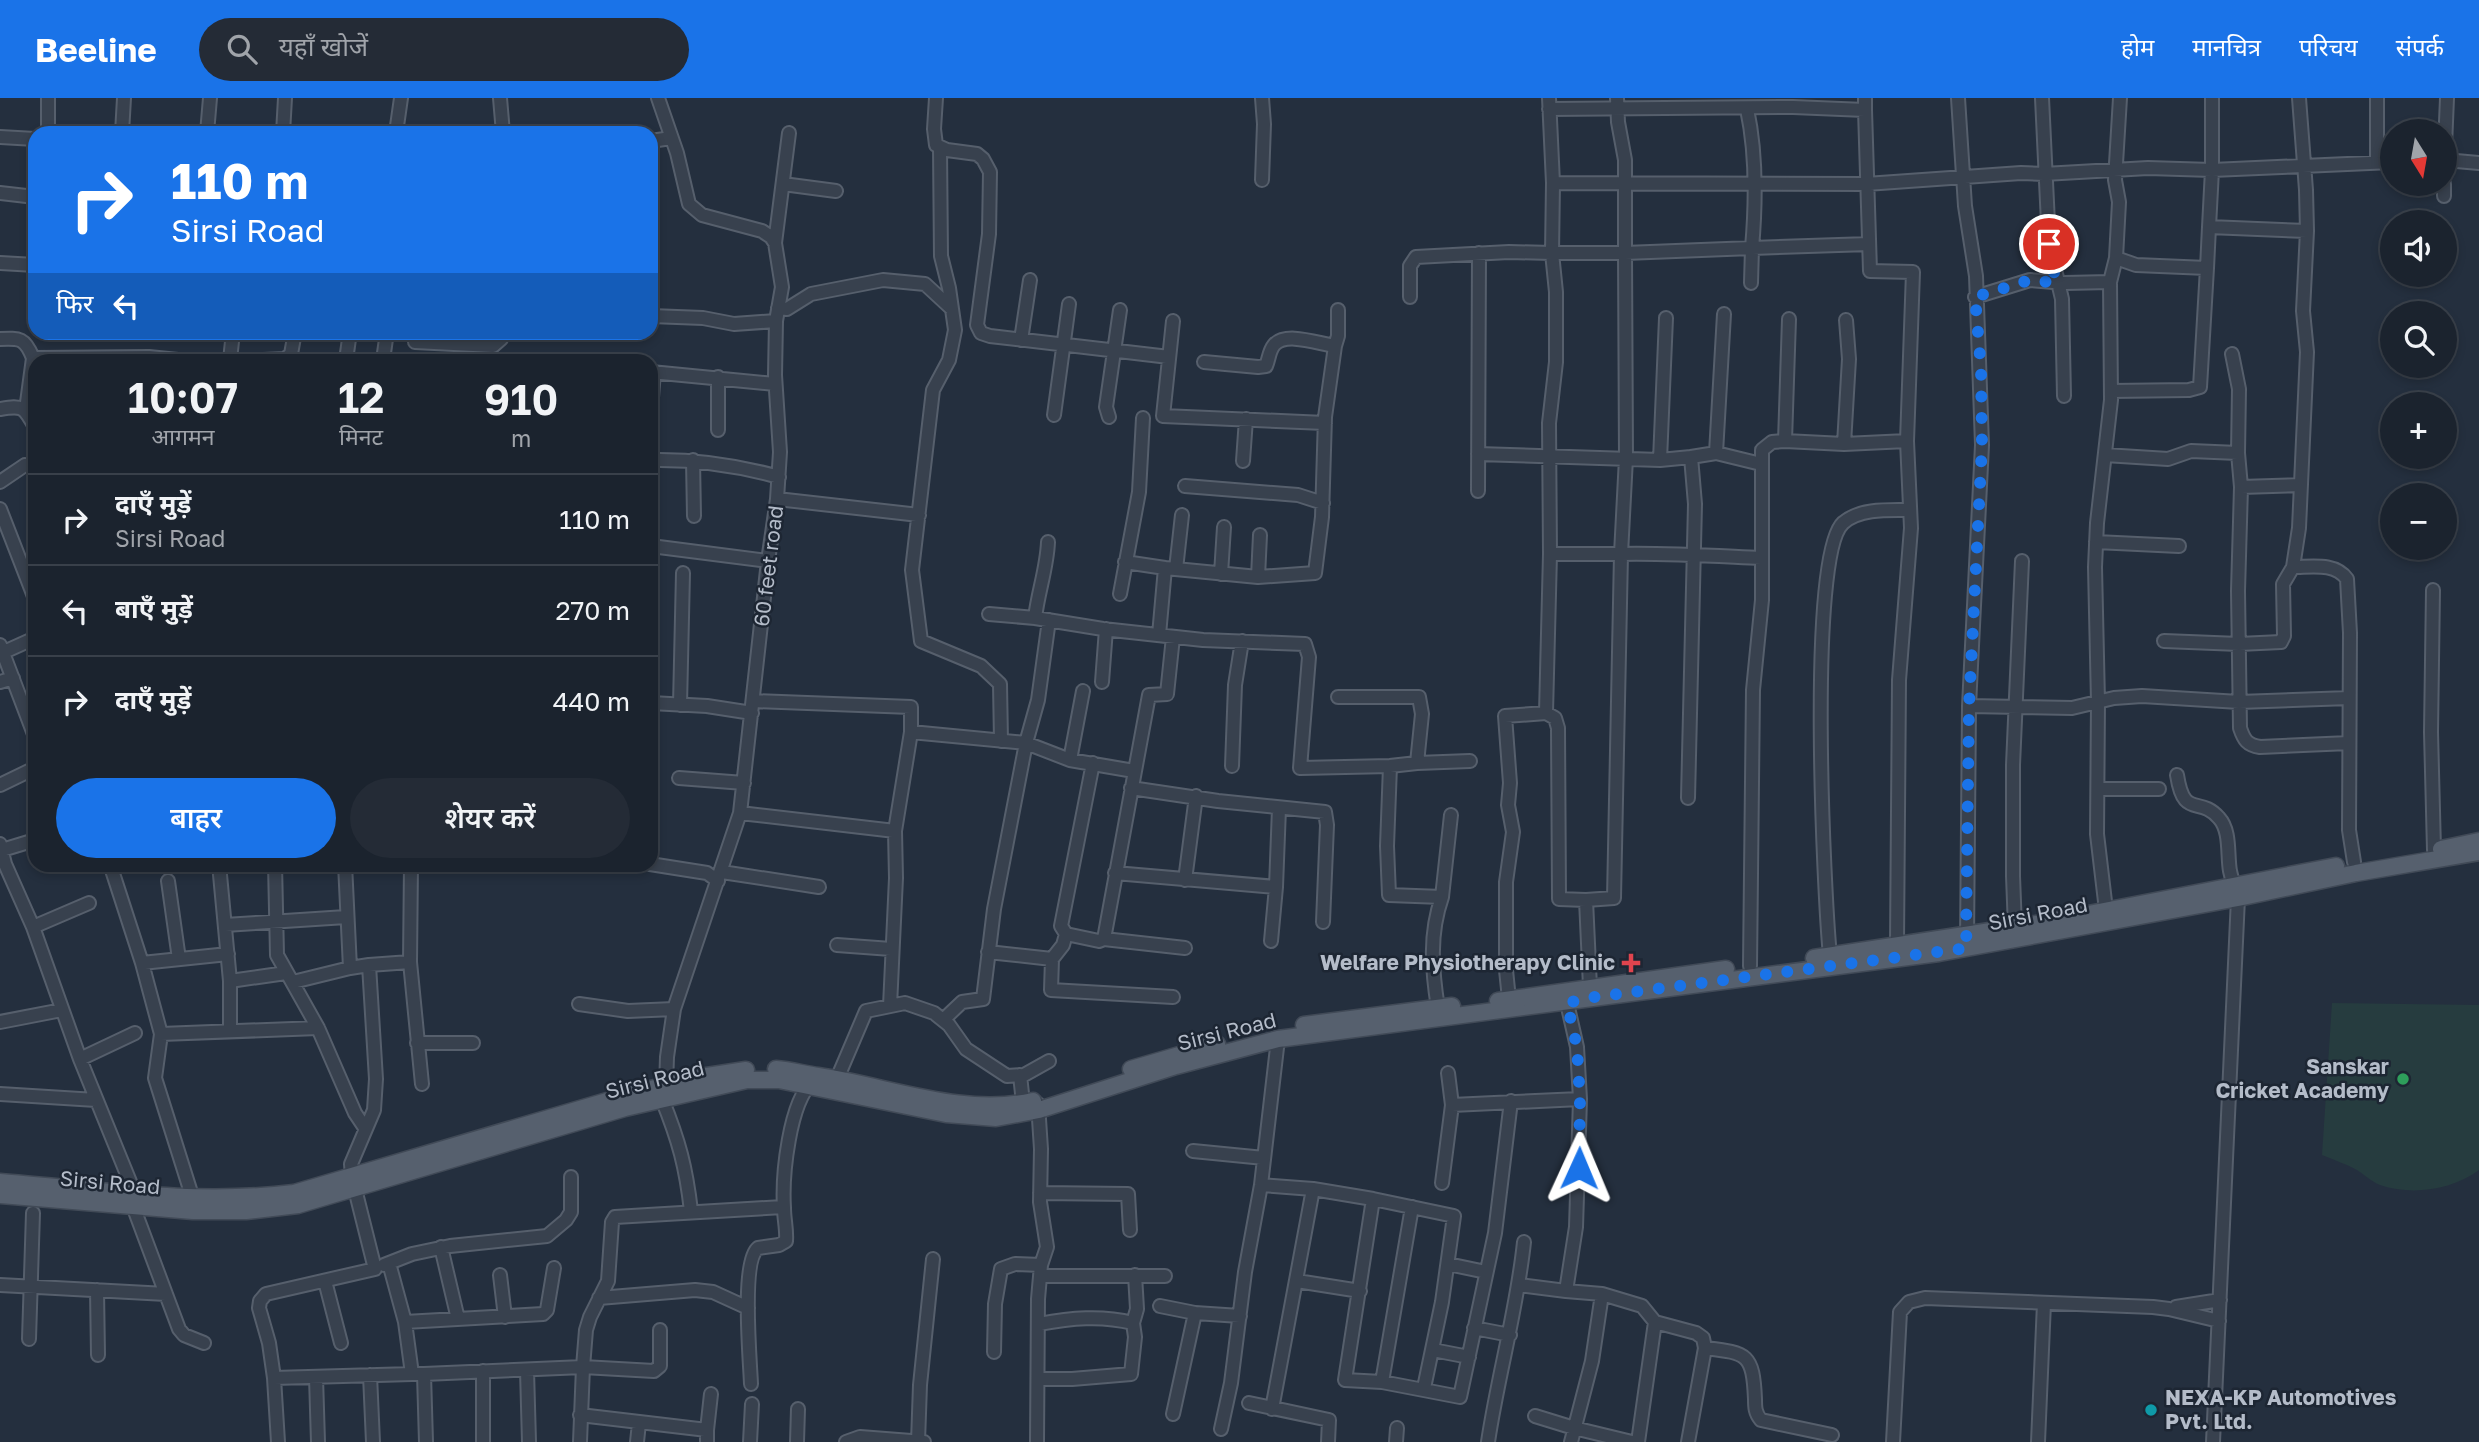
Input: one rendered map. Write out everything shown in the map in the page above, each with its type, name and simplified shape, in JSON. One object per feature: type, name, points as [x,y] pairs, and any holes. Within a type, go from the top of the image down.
[{"type":"main road","name":"Sirsi Road","points":[[813,1081],[837,1079],[945,1101],[996,1105],[1033,1104],[1278,1039],[1567,1003],[1967,941],[2236,892],[2354,862],[2479,841]]},
{"type":"main road","name":"Sirsi Road","points":[[0,1195],[134,1200],[244,1198],[294,1193],[353,1182],[664,1092],[694,1078],[751,1069],[780,1069],[813,1081],[946,1114],[996,1118],[1160,1060],[1247,1035],[1358,1017],[1509,999],[1897,945],[1967,941],[2015,928],[2106,910],[2236,892],[2479,852]]},
{"type":"main road","name":"Sirsi Road","points":[[0,1182],[134,1200],[193,1211],[246,1211],[298,1205],[353,1182]]},
{"type":"street","points":[[48,98],[48,126]]},
{"type":"street","points":[[122,126],[124,98]]},
{"type":"street","points":[[207,126],[209,98]]},
{"type":"street","points":[[283,126],[285,98]]},
{"type":"street","points":[[397,126],[401,98]]},
{"type":"street","points":[[500,98],[502,126]]},
{"type":"street","points":[[658,98],[689,204],[702,215],[762,231],[775,243]]},
{"type":"street","points":[[936,98],[934,140],[940,148],[941,256],[955,330],[949,360],[933,390],[912,570],[921,641],[981,666],[1000,684],[1001,741]]},
{"type":"street","points":[[1262,98],[1262,180]]},
{"type":"street","points":[[1958,98],[1962,178],[1976,276],[1982,445],[1969,706],[1967,941]]},
{"type":"street","points":[[2042,98],[2049,244],[2056,283],[2062,299],[2064,396]]},
{"type":"street","points":[[2106,910],[2097,834],[2096,542],[2111,391],[2110,282],[2116,258],[2119,202],[2115,180],[2120,98]]},
{"type":"street","points":[[2111,391],[2189,390],[2200,387],[2212,170],[2212,98]]},
{"type":"street","points":[[2164,641],[2239,644],[2277,643],[2283,639],[2283,584],[2293,567],[2299,528],[2307,352],[2303,311],[2307,231],[2299,98]]},
{"type":"street","points":[[1553,183],[1866,184],[2021,173],[2148,168],[2212,170],[2377,162],[2377,98]]},
{"type":"street","points":[[2446,98],[2446,119]]},
{"type":"street","points":[[1546,713],[1550,554],[1549,423],[1556,362],[1549,103],[1689,103],[1747,109],[1793,102],[1865,104],[1870,271],[1913,272],[1908,441],[1909,565],[1899,680],[1897,945]]},
{"type":"street","points":[[1509,999],[1506,970],[1506,881],[1513,832],[1508,805],[1510,783],[1505,716],[1546,713],[1555,718],[1558,728],[1559,899],[1614,898],[1627,384],[1625,160],[1617,104]]},
{"type":"street","points":[[1747,109],[1752,131],[1756,211],[1751,283]]},
{"type":"street","name":"60 feet road","points":[[664,1092],[674,1009],[740,813],[744,783],[779,477],[775,384],[777,315],[782,287],[775,243],[789,133]]},
{"type":"street","points":[[0,137],[28,139]]},
{"type":"street","points":[[658,140],[671,138]]},
{"type":"street","points":[[940,148],[977,154],[990,172],[989,234],[977,325],[981,333],[990,337],[1169,357]]},
{"type":"street","points":[[2457,161],[2479,163]]},
{"type":"street","points":[[783,184],[836,191]]},
{"type":"street","points":[[0,193],[28,196]]},
{"type":"street","points":[[2209,227],[2307,231]]},
{"type":"street","points":[[1410,297],[1410,266],[1416,257],[1479,253],[1625,253],[1869,244]]},
{"type":"street","points":[[1478,491],[1479,253]]},
{"type":"street","points":[[2116,258],[2137,265],[2207,268]]},
{"type":"street","points":[[0,263],[28,265]]},
{"type":"street","points":[[658,316],[703,318],[734,324],[777,315],[811,294],[883,280],[925,284],[952,309]]},
{"type":"street","points":[[1021,340],[1030,280]]},
{"type":"street","points":[[1975,297],[2030,280],[2056,283],[2110,282]]},
{"type":"street","points":[[1054,415],[1069,304]]},
{"type":"street","points":[[1109,417],[1106,407],[1120,310]]},
{"type":"street","points":[[1125,562],[1258,577],[1315,573],[1323,503],[1325,424],[1338,336],[1338,310]]},
{"type":"street","points":[[1716,453],[1724,314]]},
{"type":"street","points":[[1660,460],[1666,318]]},
{"type":"street","points":[[1785,441],[1789,319]]},
{"type":"street","points":[[1844,444],[1849,359],[1846,320]]},
{"type":"street","points":[[1173,321],[1163,416],[1325,424]]},
{"type":"street","points":[[0,339],[16,338],[24,341],[31,354]]},
{"type":"street","points":[[1204,362],[1266,366],[1276,342],[1288,338],[1335,346]]},
{"type":"street","points":[[415,342],[472,345],[498,344],[499,340]]},
{"type":"street","points":[[472,345],[472,354]]},
{"type":"street","points":[[2232,354],[2239,389],[2240,728],[2244,739],[2250,745],[2260,747],[2349,743]]},
{"type":"street","points":[[658,372],[775,384]]},
{"type":"street","points":[[718,377],[718,430]]},
{"type":"street","points":[[26,410],[28,395]]},
{"type":"street","points":[[0,409],[21,407],[28,414]]},
{"type":"street","points":[[1120,594],[1139,492],[1143,418]]},
{"type":"street","points":[[1243,461],[1246,419]]},
{"type":"street","points":[[1750,966],[1753,690],[1762,600],[1761,464],[1764,447],[1772,442],[1785,441],[1844,444],[1908,441]]},
{"type":"street","points":[[2105,454],[2168,459],[2191,451],[2238,453]]},
{"type":"street","points":[[1478,454],[1660,460],[1716,453],[1761,464]]},
{"type":"street","points":[[1688,798],[1695,504],[1691,457]]},
{"type":"street","points":[[658,460],[693,460],[737,466],[779,477]]},
{"type":"street","points":[[693,460],[694,516]]},
{"type":"street","points":[[0,482],[25,465]]},
{"type":"street","points":[[2241,487],[2301,485]]},
{"type":"street","points":[[1185,486],[1298,495],[1323,503]]},
{"type":"street","points":[[777,499],[919,515]]},
{"type":"street","points":[[0,509],[28,581]]},
{"type":"street","points":[[1830,956],[1823,829],[1821,649],[1828,561],[1833,539],[1843,523],[1878,510],[1910,510]]},
{"type":"street","points":[[1159,635],[1182,515]]},
{"type":"street","points":[[1221,574],[1224,527]]},
{"type":"street","points":[[1258,577],[1260,535]]},
{"type":"street","points":[[1035,618],[1048,542]]},
{"type":"street","points":[[2096,542],[2179,547]]},
{"type":"street","points":[[658,547],[768,561]]},
{"type":"street","points":[[1550,554],[1664,554],[1761,558]]},
{"type":"street","points":[[2015,928],[2012,876],[2015,707],[2022,561]]},
{"type":"street","points":[[2293,567],[2331,568],[2342,571],[2347,579],[2350,633],[2349,830],[2354,862]]},
{"type":"street","points":[[680,705],[683,573]]},
{"type":"street","points":[[2433,590],[2431,745],[2434,850]]},
{"type":"street","points":[[989,614],[1173,637],[1305,644],[1309,657],[1300,768],[1470,761]]},
{"type":"street","points":[[943,1020],[962,1002],[983,999],[993,909],[1026,743],[1038,700],[1049,620]]},
{"type":"street","points":[[1102,682],[1107,629]]},
{"type":"street","points":[[1104,939],[1149,695],[1167,694],[1173,637]]},
{"type":"street","points":[[28,640],[2,648],[13,678],[28,702]]},
{"type":"street","points":[[1232,765],[1235,685],[1242,641]]},
{"type":"street","points":[[0,682],[13,678]]},
{"type":"street","points":[[1070,760],[1083,691]]},
{"type":"street","points":[[1969,706],[2072,708],[2114,698],[2142,696],[2239,702],[2349,698]]},
{"type":"street","points":[[1338,697],[1419,697],[1422,714],[1417,763]]},
{"type":"street","points":[[658,703],[753,707],[911,707],[912,732],[895,831],[896,877],[890,1006]]},
{"type":"street","points":[[912,732],[1026,743],[1070,760],[1134,771]]},
{"type":"street","points":[[1093,763],[1061,926],[1066,934],[1099,941],[1104,939],[1185,948]]},
{"type":"street","points":[[1390,766],[1388,895],[1442,897]]},
{"type":"street","points":[[0,785],[28,771]]},
{"type":"street","points":[[2177,775],[2180,795],[2185,801],[2212,811],[2221,819],[2226,830],[2236,892],[2213,1442]]},
{"type":"street","points":[[679,778],[744,783]]},
{"type":"street","points":[[1131,788],[1218,801],[1325,811],[1323,922]]},
{"type":"street","points":[[2098,789],[2160,789]]},
{"type":"street","points":[[1185,880],[1196,796]]},
{"type":"street","points":[[1271,941],[1279,808]]},
{"type":"street","points":[[740,813],[895,831]]},
{"type":"street","points":[[1438,1007],[1432,949],[1436,914],[1442,897],[1451,815]]},
{"type":"street","points":[[28,841],[1,847],[5,864],[33,927],[179,1329],[184,1335],[204,1343]]},
{"type":"street","points":[[658,865],[720,877],[819,887]]},
{"type":"street","points":[[112,872],[142,963],[160,1034],[155,1078],[193,1199]]},
{"type":"street","points":[[220,872],[230,981],[230,1030]]},
{"type":"street","points":[[275,872],[277,955],[318,1028],[355,1113],[365,1128]]},
{"type":"street","points":[[345,872],[350,968]]},
{"type":"street","points":[[411,872],[410,962],[422,1084]]},
{"type":"street","points":[[1115,873],[1276,887]]},
{"type":"street","points":[[168,881],[179,959]]},
{"type":"street","points":[[1586,900],[1590,987]]},
{"type":"street","points":[[33,927],[89,903]]},
{"type":"street","points":[[225,925],[346,917]]},
{"type":"street","points":[[1066,934],[1063,945],[1052,960],[1051,990],[1173,997]]},
{"type":"street","points":[[836,945],[891,949]]},
{"type":"street","points":[[988,952],[1052,960]]},
{"type":"street","points":[[142,963],[228,954]]},
{"type":"street","points":[[230,981],[290,978],[369,965],[410,962]]},
{"type":"street","points":[[369,965],[376,1079],[374,1110],[351,1164],[375,1269]]},
{"type":"street","points":[[837,1079],[866,1011],[905,1003],[934,1013],[953,1030],[966,1049],[1007,1076],[1020,1075],[1049,1061]]},
{"type":"street","points":[[1566,1291],[1576,1227],[1580,1100],[1577,1047],[1567,1003]]},
{"type":"street","points":[[579,1004],[628,1011],[674,1009]]},
{"type":"street","points":[[0,1022],[62,1010]]},
{"type":"street","points":[[160,1034],[318,1028]]},
{"type":"street","points":[[80,1059],[135,1033]]},
{"type":"street","points":[[1221,1429],[1231,1383],[1245,1272],[1261,1185],[1278,1039]]},
{"type":"street","points":[[418,1043],[473,1043]]},
{"type":"street","points":[[1442,1183],[1452,1105],[1448,1073]]},
{"type":"street","points":[[1020,1075],[1033,1104],[1047,1247],[1041,1271],[1037,1343],[1037,1442]]},
{"type":"street","points":[[751,1384],[748,1287],[753,1252],[758,1248],[779,1245],[786,1241],[783,1207],[792,1122],[797,1104],[813,1081]]},
{"type":"street","points":[[664,1092],[687,1175],[691,1212]]},
{"type":"street","points":[[0,1094],[96,1100]]},
{"type":"street","points":[[1452,1105],[1580,1100]]},
{"type":"street","points":[[1373,1199],[1345,1380],[1424,1388],[1460,1397],[1495,1233],[1511,1101]]},
{"type":"street","points":[[1193,1151],[1264,1158]]},
{"type":"street","points":[[278,1442],[274,1378],[269,1343],[259,1308],[260,1301],[266,1294],[375,1269],[412,1254],[441,1247],[547,1236],[566,1220],[571,1212],[571,1177]]},
{"type":"street","points":[[1261,1185],[1313,1189],[1454,1216],[1448,1264],[1424,1388]]},
{"type":"street","points":[[1272,1409],[1313,1189]]},
{"type":"street","points":[[1040,1193],[1128,1194],[1130,1230]]},
{"type":"street","points":[[580,1442],[586,1330],[608,1281],[612,1222],[615,1217],[783,1207]]},
{"type":"street","points":[[1382,1382],[1412,1207]]},
{"type":"street","points":[[29,1339],[33,1213]]},
{"type":"street","points":[[1488,1442],[1493,1404],[1519,1285],[1524,1242]]},
{"type":"street","points":[[441,1247],[458,1319]]},
{"type":"street","points":[[918,1441],[920,1385],[933,1259]]},
{"type":"street","points":[[389,1263],[418,1374],[426,1442]]},
{"type":"street","points":[[994,1352],[995,1304],[1000,1269],[1015,1264],[1041,1271],[1166,1276]]},
{"type":"street","points":[[1448,1264],[1486,1272]]},
{"type":"street","points":[[405,1322],[538,1315],[547,1310],[554,1268]]},
{"type":"street","points":[[500,1275],[505,1317]]},
{"type":"street","points":[[1039,1379],[1084,1379],[1131,1374],[1135,1337],[1133,1323],[1137,1309],[1135,1275]]},
{"type":"street","points":[[325,1281],[341,1343]]},
{"type":"street","points":[[1297,1281],[1360,1291]]},
{"type":"street","points":[[0,1285],[166,1294]]},
{"type":"street","points":[[1519,1285],[1602,1294],[1642,1306],[1655,1322],[1696,1333],[1703,1338],[1705,1348],[1688,1442]]},
{"type":"street","points":[[97,1290],[98,1355]]},
{"type":"street","points":[[600,1298],[695,1290],[713,1292],[748,1308]]},
{"type":"street","points":[[1572,1435],[1592,1361],[1602,1294]]},
{"type":"street","points":[[1893,1442],[1900,1312],[1909,1302],[1925,1298],[2169,1309],[2219,1321]]},
{"type":"street","points":[[2169,1309],[2220,1300]]},
{"type":"street","points":[[2038,1442],[2044,1303]]},
{"type":"street","points":[[1160,1306],[1195,1313],[1240,1316]]},
{"type":"street","points":[[1173,1414],[1195,1313]]},
{"type":"street","points":[[1038,1324],[1109,1317],[1133,1323]]},
{"type":"street","points":[[1638,1442],[1655,1322]]},
{"type":"street","points":[[1474,1328],[1510,1335]]},
{"type":"street","points":[[274,1378],[583,1367],[654,1371],[660,1366],[660,1330]]},
{"type":"street","points":[[1705,1348],[1738,1352],[1745,1357],[1754,1378],[1755,1410],[1760,1420],[1832,1435]]},
{"type":"street","points":[[1433,1350],[1469,1357]]},
{"type":"street","points":[[527,1370],[529,1442]]},
{"type":"street","points":[[483,1442],[484,1371]]},
{"type":"street","points":[[370,1375],[373,1442]]},
{"type":"street","points":[[316,1377],[318,1442]]},
{"type":"street","points":[[580,1415],[707,1436],[710,1394]]},
{"type":"street","points":[[1249,1403],[1329,1420],[1328,1442]]},
{"type":"street","points":[[750,1442],[752,1404]]},
{"type":"street","points":[[797,1442],[798,1409]]},
{"type":"street","points":[[1535,1416],[1572,1435],[1632,1442]]},
{"type":"street","points":[[637,1442],[639,1423]]},
{"type":"street","points":[[1396,1442],[1397,1428]]},
{"type":"street","points":[[846,1442],[860,1437],[924,1442]]},
{"type":"green space","name":"Sanskar Cricket Academy","points":[[2332,1003],[2479,1005],[2479,1170],[2444,1186],[2405,1190],[2380,1185],[2353,1168],[2322,1155]]},
{"type":"place","name":"Welfare Physiotherapy Clinic","points":[[1631,963]]},
{"type":"place","name":"Sanskar Cricket Academy","points":[[2403,1079]]},
{"type":"place","name":"NEXA-KP Automotives Pvt. Ltd.","points":[[2151,1410]]},
{"type":"route","points":[[1579,1168],[1580,1100],[1577,1047],[1567,1003],[1587,998],[1968,948],[1969,706],[1982,445],[1981,368],[1975,297],[2030,280],[2056,283],[2049,244]]}]
